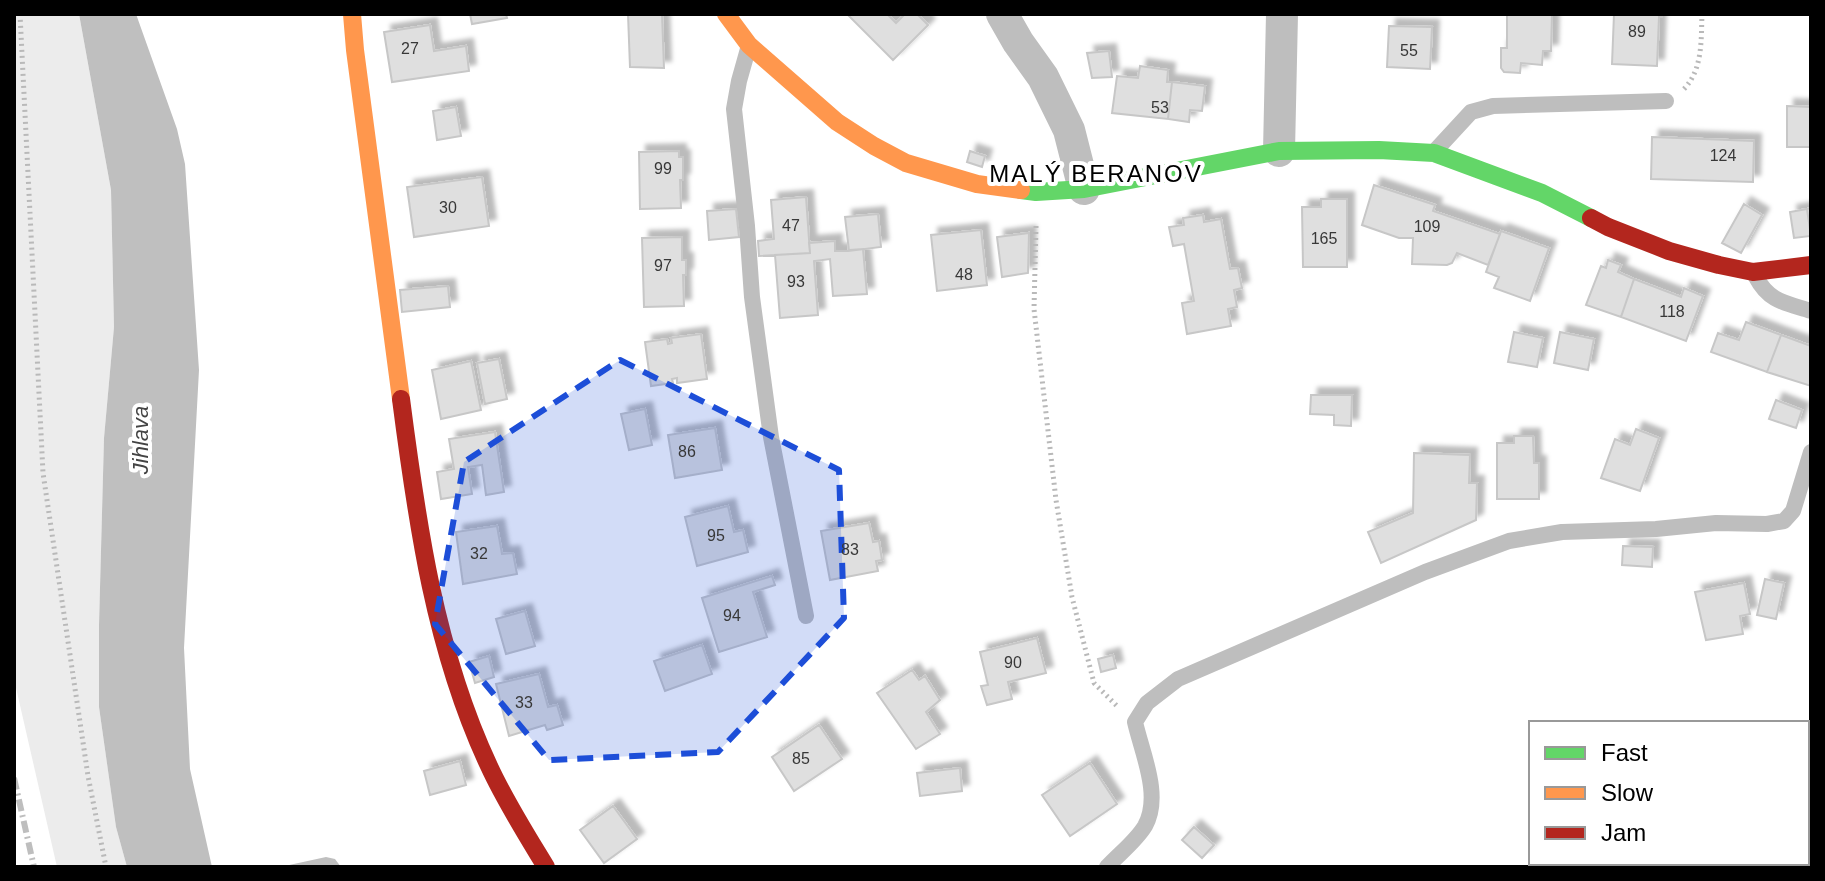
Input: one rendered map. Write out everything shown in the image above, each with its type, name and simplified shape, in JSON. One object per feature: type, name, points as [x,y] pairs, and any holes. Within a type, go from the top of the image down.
[{"type":"street","points":[[352,14],[415,506],[435,609],[482,752],[546,867]]},
{"type":"street","points":[[726,14],[749,45],[837,122],[906,163],[977,184],[1036,192],[1084,189],[1279,151],[1434,153],[1542,193],[1608,227],[1669,251],[1753,272],[1811,265]]},
{"type":"street","points":[[1002,14],[1043,77],[1069,130],[1084,189]]},
{"type":"street","points":[[1279,151],[1282,14]]},
{"type":"lane","points":[[749,45],[734,109],[752,297],[771,437],[806,616]]},
{"type":"lane","points":[[1434,153],[1471,112],[1493,106],[1666,101]]},
{"type":"lane","points":[[1753,272],[1763,290],[1779,301],[1811,311]]},
{"type":"lane","points":[[1107,867],[1144,828],[1152,811],[1152,787],[1135,722],[1147,703],[1178,679],[1425,572],[1509,541],[1562,532],[1784,521],[1793,511],[1811,452]]},
{"type":"path","points":[[20,14],[43,473],[88,776],[106,867]]},
{"type":"path","points":[[1666,101],[1687,87],[1694,74],[1701,53],[1702,14]]},
{"type":"path","points":[[1036,192],[1034,309],[1056,500],[1072,597],[1094,683],[1135,722]]},
{"type":"highlighted area","points":[[620,360],[839,470],[844,618],[718,752],[549,760],[435,624],[464,462]]},
{"type":"shaded area","points":[[14,14],[79,14],[111,190],[114,327],[104,438],[99,707],[116,827],[127,867],[57,867],[14,679]]},
{"type":"water","name":"Jihlava","points":[[79,14],[136,14],[177,129],[185,164],[199,370],[184,648],[190,769],[212,867],[127,867],[116,827],[99,707],[104,438],[114,327],[111,190]]},
{"type":"water","points":[[326,857],[335,859],[341,867],[280,867]]},
{"type":"building","points":[[470,14],[506,14],[507,18],[472,24]]},
{"type":"building","points":[[628,14],[662,14],[664,68],[630,67]]},
{"type":"building","points":[[847,14],[887,14],[896,23],[905,14],[917,14],[928,25],[893,60]]},
{"type":"building","points":[[1507,14],[1552,14],[1551,51],[1543,51],[1542,65],[1521,63],[1520,73],[1504,72],[1501,68],[1501,48],[1507,48]]},
{"type":"building","points":[[1614,14],[1662,14],[1659,17],[1657,66],[1612,64]]},
{"type":"building","points":[[430,25],[434,51],[466,46],[469,71],[392,82],[384,32]]},
{"type":"building","points":[[1389,26],[1432,27],[1430,69],[1387,67]]},
{"type":"building","points":[[1109,51],[1112,77],[1092,78],[1087,53]]},
{"type":"building","points":[[1140,66],[1168,70],[1167,82],[1172,82],[1168,119],[1112,113],[1117,76],[1138,78]]},
{"type":"building","points":[[1172,82],[1205,86],[1202,111],[1190,110],[1189,122],[1168,119]]},
{"type":"building","points":[[1787,106],[1811,107],[1811,147],[1787,147]]},
{"type":"building","points":[[456,107],[461,136],[437,140],[433,111]]},
{"type":"building","points":[[1652,137],[1754,141],[1753,182],[1651,179]]},
{"type":"building","points":[[679,151],[679,157],[683,157],[681,208],[640,209],[639,152]]},
{"type":"building","points":[[970,151],[985,156],[982,167],[967,162]]},
{"type":"building","points":[[482,177],[489,226],[414,237],[407,187]]},
{"type":"building","points":[[1374,185],[1435,205],[1433,211],[1500,234],[1488,265],[1457,253],[1452,263],[1447,265],[1412,264],[1413,238],[1399,238],[1362,225]]},
{"type":"building","points":[[806,197],[810,253],[759,256],[758,241],[774,239],[771,200]]},
{"type":"building","points":[[1321,199],[1347,199],[1347,267],[1303,267],[1302,207],[1321,207]]},
{"type":"building","points":[[1744,204],[1762,215],[1741,253],[1722,243]]},
{"type":"building","points":[[1811,208],[1811,236],[1807,209]]},
{"type":"building","points":[[736,209],[739,237],[709,240],[707,211]]},
{"type":"building","points":[[1807,209],[1811,236],[1794,238],[1790,212]]},
{"type":"building","points":[[878,214],[881,247],[849,251],[845,217]]},
{"type":"building","points":[[1203,215],[1204,222],[1221,219],[1230,269],[1238,268],[1242,288],[1234,290],[1237,307],[1228,309],[1231,326],[1187,334],[1182,303],[1194,301],[1184,244],[1173,246],[1169,227],[1184,225],[1183,218]]},
{"type":"building","points":[[981,230],[987,285],[937,291],[931,235]]},
{"type":"building","points":[[1501,231],[1549,248],[1530,301],[1494,288],[1499,277],[1486,272]]},
{"type":"building","points":[[1029,233],[1028,273],[1002,277],[997,237]]},
{"type":"building","points":[[682,237],[682,260],[686,260],[684,306],[644,307],[642,238]]},
{"type":"building","points":[[835,241],[835,251],[863,249],[867,294],[833,296],[830,259],[814,261],[818,315],[780,318],[775,255],[810,253],[809,243]]},
{"type":"building","points":[[1608,260],[1621,265],[1618,272],[1634,279],[1621,317],[1586,305],[1601,266],[1606,268]]},
{"type":"building","points":[[1634,279],[1681,297],[1684,288],[1703,296],[1686,341],[1621,317]]},
{"type":"building","points":[[448,286],[450,307],[402,312],[400,290]]},
{"type":"building","points":[[1746,322],[1781,335],[1767,372],[1711,352],[1718,333],[1739,340]]},
{"type":"building","points":[[1514,332],[1543,338],[1537,367],[1508,362]]},
{"type":"building","points":[[1560,332],[1594,339],[1588,370],[1554,363]]},
{"type":"building","points":[[701,334],[707,379],[677,383],[677,378],[672,379],[673,383],[651,386],[645,342],[667,339],[668,344],[672,343],[671,338]]},
{"type":"building","points":[[1781,335],[1811,346],[1811,386],[1767,372]]},
{"type":"building","points":[[499,359],[507,399],[485,404],[477,363]]},
{"type":"building","points":[[471,361],[481,410],[441,419],[432,370]]},
{"type":"building","points":[[1311,395],[1352,395],[1351,426],[1334,425],[1334,415],[1310,414]]},
{"type":"building","points":[[1776,400],[1802,410],[1796,428],[1769,419]]},
{"type":"building","points":[[645,409],[652,445],[629,450],[621,414]]},
{"type":"building","points":[[715,428],[722,470],[675,478],[668,435]]},
{"type":"building","points":[[1636,429],[1659,438],[1640,491],[1601,478],[1615,439],[1630,445]]},
{"type":"building","points":[[495,432],[504,492],[486,495],[482,465],[468,467],[472,494],[441,499],[437,472],[454,469],[449,439]]},
{"type":"building","points":[[1514,436],[1533,436],[1534,463],[1539,463],[1539,499],[1497,499],[1497,443],[1514,443]]},
{"type":"building","points":[[1414,453],[1470,455],[1469,483],[1477,483],[1476,520],[1381,563],[1368,532],[1413,513]]},
{"type":"building","points":[[728,506],[734,532],[743,530],[748,552],[697,566],[685,517]]},
{"type":"building","points":[[869,523],[873,542],[879,541],[882,560],[876,561],[878,571],[830,580],[821,531]]},
{"type":"building","points":[[497,526],[502,554],[513,553],[517,574],[463,584],[456,532]]},
{"type":"building","points":[[1623,546],[1653,547],[1652,567],[1622,565]]},
{"type":"building","points":[[772,576],[775,585],[753,592],[767,637],[719,652],[702,598]]},
{"type":"building","points":[[1765,579],[1784,583],[1776,619],[1757,615]]},
{"type":"building","points":[[1744,583],[1750,614],[1740,616],[1743,634],[1706,640],[1695,592]]},
{"type":"building","points":[[525,611],[535,646],[506,654],[496,619]]},
{"type":"building","points":[[1037,638],[1046,673],[1008,682],[1012,699],[987,705],[981,686],[988,685],[980,652]]},
{"type":"building","points":[[702,645],[712,674],[665,691],[654,661]]},
{"type":"building","points":[[1113,655],[1116,668],[1101,672],[1098,659]]},
{"type":"building","points":[[489,656],[494,677],[475,683],[469,662]]},
{"type":"building","points":[[912,670],[919,680],[925,676],[940,700],[926,712],[940,734],[916,749],[877,693]]},
{"type":"building","points":[[539,674],[548,707],[557,705],[563,725],[547,730],[545,725],[509,736],[496,684]]},
{"type":"building","points":[[819,725],[842,759],[794,791],[772,757]]},
{"type":"building","points":[[1809,750],[1811,750],[1809,802]]},
{"type":"building","points":[[460,761],[466,785],[430,795],[424,771]]},
{"type":"building","points":[[1090,763],[1117,804],[1070,836],[1042,795]]},
{"type":"building","points":[[960,768],[962,791],[920,796],[917,773]]},
{"type":"building","points":[[613,806],[637,839],[604,863],[580,830]]},
{"type":"building","points":[[1194,827],[1214,845],[1202,858],[1182,840]]},
{"type":"railway","points":[[14,778],[34,867]]},
{"type":"traffic: fast","points":[[1021,190],[1084,189],[1279,151],[1379,150],[1434,153],[1542,193],[1591,218]]},
{"type":"traffic: slow","points":[[352,14],[401,399]]},
{"type":"traffic: slow","points":[[726,14],[749,45],[837,122],[874,146],[906,163],[977,184],[1021,190]]},
{"type":"traffic: jam","points":[[1591,218],[1669,251],[1719,265],[1753,272],[1811,265]]},
{"type":"traffic: jam","points":[[401,399],[431,586],[455,678],[495,779],[546,867]]},
{"type":"district","name":"MALÝ BERANOV","points":[[1096,173]]}]
